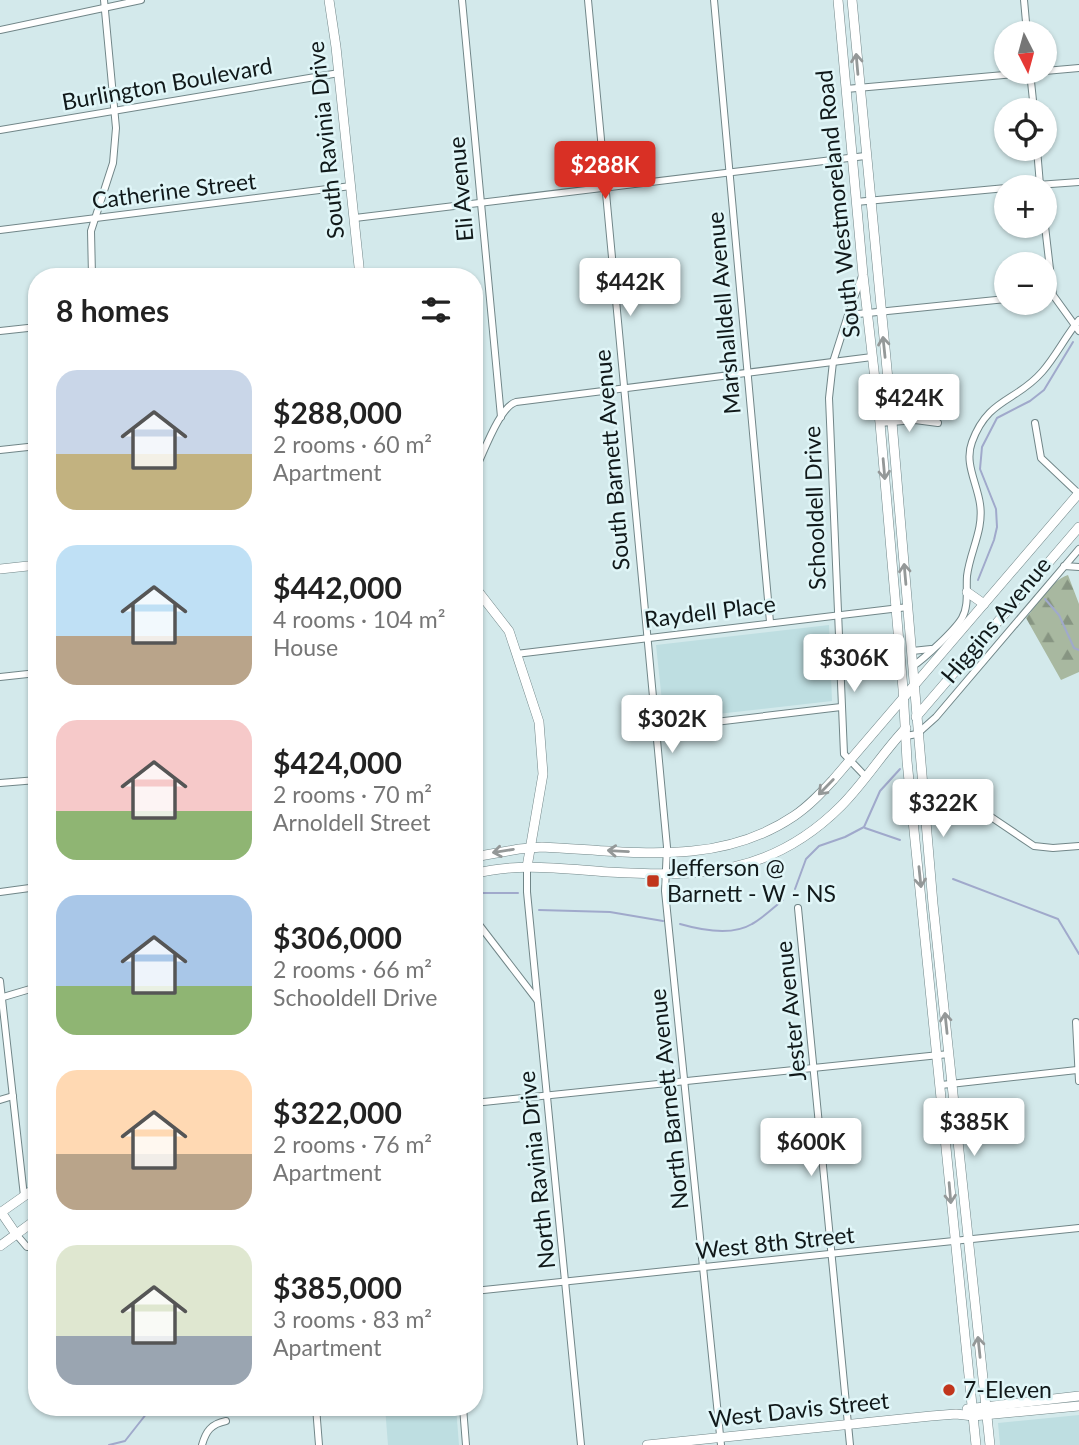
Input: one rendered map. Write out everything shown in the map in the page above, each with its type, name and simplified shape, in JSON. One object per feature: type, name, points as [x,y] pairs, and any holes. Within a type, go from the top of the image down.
[{"type":"main road","name":"South Ravinia Drive","points":[[329,0],[359,268]]},
{"type":"main road","name":"South Westmoreland Road","points":[[838,0],[863,275],[880,423],[907,761],[928,905]]},
{"type":"main road","name":"South Westmoreland Road","points":[[852,0],[892,422],[916,717],[925,790],[928,905]]},
{"type":"main road","points":[[483,856],[531,848],[667,853],[715,850],[773,829],[804,808],[850,761],[1079,494]]},
{"type":"main road","points":[[483,873],[527,867],[665,875],[717,872],[748,864],[797,841],[826,820],[866,777],[1079,527]]},
{"type":"main road","points":[[0,569],[28,566]]},
{"type":"main road","points":[[967,592],[984,604]]},
{"type":"main road","points":[[483,598],[509,631],[539,722],[543,766],[527,867]]},
{"type":"main road","points":[[881,757],[894,752],[902,754],[907,761]]},
{"type":"main road","points":[[928,905],[949,1054],[990,1445]]},
{"type":"main road","points":[[928,905],[954,1241],[976,1445]]},
{"type":"main road","points":[[16,1234],[0,1212],[28,1193]]},
{"type":"main road","points":[[0,1246],[28,1225]]},
{"type":"main road","name":"West Davis Street","points":[[647,1445],[721,1441],[972,1412],[1079,1396]]},
{"type":"main road","name":"West Davis Street","points":[[985,1410],[1079,1406]]},
{"type":"street","points":[[0,30],[104,4],[141,0]]},
{"type":"street","name":"Eli Avenue","points":[[462,0],[501,417]]},
{"type":"street","name":"South Barnett Avenue","points":[[588,0],[667,853],[665,875]]},
{"type":"street","name":"Marshalldell Avenue","points":[[714,0],[770,622]]},
{"type":"street","points":[[1024,0],[1026,21]]},
{"type":"street","points":[[91,268],[90,245],[94,218],[113,163],[116,110],[104,4]]},
{"type":"street","points":[[1057,70],[1079,68]]},
{"type":"street","name":"Burlington Boulevard","points":[[0,130],[339,73]]},
{"type":"street","points":[[846,89],[994,75]]},
{"type":"street","points":[[355,218],[865,156]]},
{"type":"street","points":[[1057,184],[1079,182]]},
{"type":"street","name":"Catherine Street","points":[[0,230],[351,186]]},
{"type":"street","points":[[856,202],[994,188]]},
{"type":"street","name":"Schooldell Drive","points":[[850,761],[844,754],[841,707],[829,398],[833,362],[863,275]]},
{"type":"street","points":[[848,316],[994,300]]},
{"type":"street","points":[[913,666],[960,622],[966,606],[967,577],[978,537],[981,511],[970,467],[971,442],[983,417],[1041,373],[1078,326],[1057,304]]},
{"type":"street","points":[[0,331],[28,328]]},
{"type":"street","points":[[483,454],[508,406],[516,402],[872,357]]},
{"type":"street","points":[[880,423],[915,420],[938,423]]},
{"type":"street","points":[[1035,423],[1041,458],[1079,494]]},
{"type":"street","points":[[0,450],[28,447]]},
{"type":"street","name":"Higgins Avenue","points":[[918,734],[968,680],[1079,549]]},
{"type":"street","points":[[1064,566],[1079,567]]},
{"type":"street","name":"Raydell Place","points":[[516,654],[908,607]]},
{"type":"street","points":[[912,651],[931,649]]},
{"type":"street","points":[[0,677],[28,674]]},
{"type":"street","points":[[656,729],[841,707]]},
{"type":"street","points":[[906,732],[918,734]]},
{"type":"street","points":[[850,761],[866,777]]},
{"type":"street","points":[[0,783],[28,781]]},
{"type":"street","points":[[910,791],[941,790],[960,796],[1034,846],[1079,846]]},
{"type":"street","name":"North Ravinia Drive","points":[[527,867],[527,892],[581,1445]]},
{"type":"street","name":"North Barnett Avenue","points":[[665,875],[721,1441]]},
{"type":"street","points":[[0,892],[28,888]]},
{"type":"street","name":"Jester Avenue","points":[[799,908],[850,1445]]},
{"type":"street","points":[[483,930],[538,1002]]},
{"type":"street","points":[[0,981],[24,1196]]},
{"type":"street","points":[[1,998],[28,990]]},
{"type":"street","points":[[1076,1022],[1079,1081]]},
{"type":"street","points":[[483,1102],[949,1054]]},
{"type":"street","points":[[941,1085],[1077,1070]]},
{"type":"street","points":[[0,1100],[13,1096]]},
{"type":"street","name":"West 8th Street","points":[[483,1290],[1079,1228]]},
{"type":"street","points":[[16,1234],[28,1247]]},
{"type":"street","points":[[317,1416],[319,1445]]},
{"type":"street","points":[[464,1416],[466,1445]]},
{"type":"street","points":[[202,1445],[209,1428],[217,1422],[226,1421]]},
{"type":"shaded area","points":[[829,625],[832,701],[664,720],[656,645]]},
{"type":"shaded area","points":[[1079,1415],[1079,1445],[1000,1445],[998,1423]]},
{"type":"shaded area","points":[[386,1416],[457,1416],[459,1445],[388,1445]]},
{"type":"green space","points":[[1068,575],[1079,604],[1079,672],[1061,680],[1026,618],[1050,588]]},
{"type":"waterway","points":[[978,580],[997,527],[996,509],[980,469],[982,447],[997,418],[1030,401],[1044,390],[1073,342]]},
{"type":"waterway","points":[[1045,599],[1059,615],[1074,648],[1079,650]]},
{"type":"waterway","points":[[795,889],[806,859],[819,846],[864,827],[880,791],[900,769]]},
{"type":"waterway","points":[[865,828],[900,840]]},
{"type":"waterway","points":[[953,879],[1058,919],[1079,954]]},
{"type":"waterway","points":[[483,893],[518,893]]},
{"type":"waterway","points":[[680,924],[707,930],[744,928],[756,922],[783,900]]},
{"type":"waterway","points":[[539,910],[610,912],[663,921]]},
{"type":"waterway","points":[[109,1445],[125,1441],[145,1416]]},
{"type":"place","name":"Jefferson @ Barnett - W - NS","points":[[653,881]]},
{"type":"place","name":"7-Eleven","points":[[949,1390]]}]
